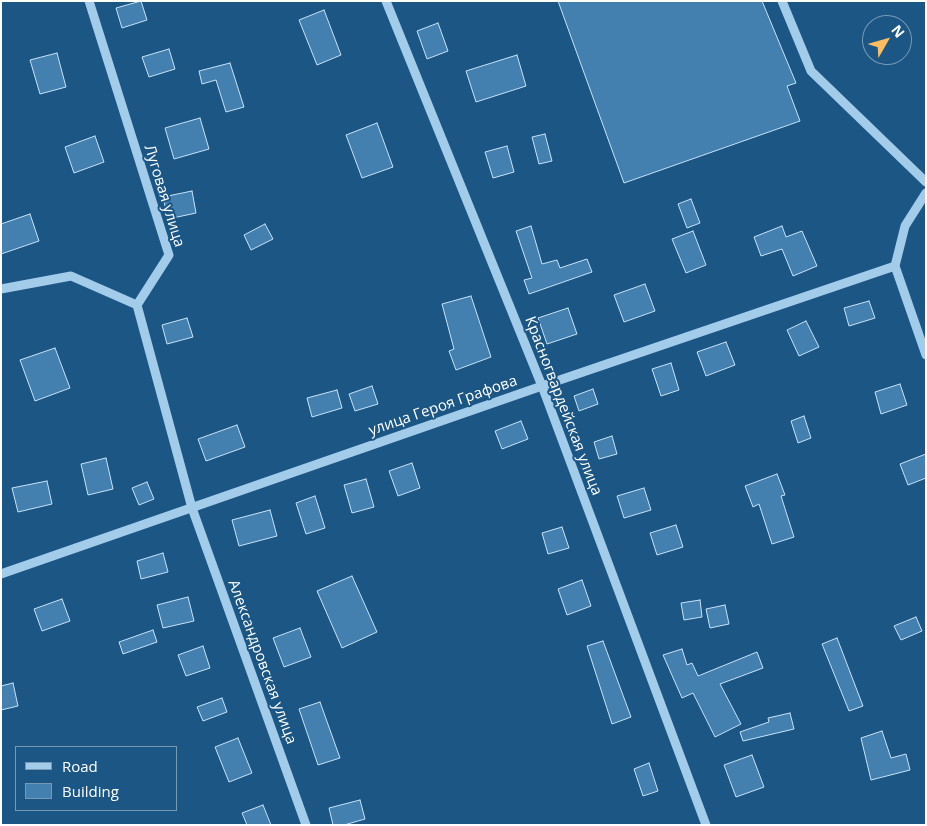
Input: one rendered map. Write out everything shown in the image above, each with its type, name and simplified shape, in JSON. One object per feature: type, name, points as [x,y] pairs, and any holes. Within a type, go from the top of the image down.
[{"type":"street","name":"Луговая улица","points":[[90,1],[169,255],[137,305]]},
{"type":"street","name":"Красногвардейская улица","points":[[386,1],[542,386],[706,825]]},
{"type":"street","points":[[782,1],[811,72],[926,182]]},
{"type":"street","points":[[926,193],[905,226],[895,266],[926,355]]},
{"type":"street","name":"улица Героя Графова","points":[[1,574],[542,386],[895,266]]},
{"type":"street","points":[[1,289],[71,276],[137,305],[192,508]]},
{"type":"street","name":"Александровская улица","points":[[192,508],[306,825]]},
{"type":"building","points":[[141,1],[147,20],[122,28],[116,8]]},
{"type":"building","points":[[558,1],[762,1],[796,83],[787,86],[800,121],[624,183]]},
{"type":"building","points":[[324,10],[341,55],[317,65],[299,20]]},
{"type":"building","points":[[438,23],[448,51],[427,59],[417,31]]},
{"type":"building","points":[[169,49],[175,69],[149,77],[142,57]]},
{"type":"building","points":[[57,53],[66,87],[40,94],[30,60]]},
{"type":"building","points":[[517,55],[526,86],[476,102],[466,71]]},
{"type":"building","points":[[230,63],[244,107],[226,112],[216,80],[202,84],[199,71]]},
{"type":"building","points":[[200,118],[209,149],[174,159],[165,128]]},
{"type":"building","points":[[377,123],[393,167],[362,178],[346,135]]},
{"type":"building","points":[[545,134],[552,161],[539,164],[532,137]]},
{"type":"building","points":[[95,136],[104,162],[74,173],[65,147]]},
{"type":"building","points":[[507,146],[514,172],[493,178],[485,152]]},
{"type":"building","points":[[192,191],[196,213],[168,219],[163,197]]},
{"type":"building","points":[[691,199],[700,223],[687,228],[678,204]]},
{"type":"building","points":[[30,214],[39,241],[1,254],[1,224]]},
{"type":"building","points":[[265,224],[273,239],[251,250],[244,235]]},
{"type":"building","points":[[531,226],[542,264],[557,260],[560,268],[587,259],[592,272],[529,294],[524,280],[532,278],[516,231]]},
{"type":"building","points":[[782,226],[786,237],[802,231],[817,266],[793,276],[782,249],[761,256],[754,237]]},
{"type":"building","points":[[693,231],[706,265],[686,273],[672,239]]},
{"type":"building","points":[[645,284],[655,311],[624,322],[614,295]]},
{"type":"building","points":[[471,296],[491,357],[456,370],[449,351],[454,349],[442,304]]},
{"type":"building","points":[[869,301],[875,318],[849,326],[844,308]]},
{"type":"building","points":[[568,308],[577,334],[547,344],[538,318]]},
{"type":"building","points":[[187,318],[193,337],[167,344],[162,325]]},
{"type":"building","points":[[806,321],[819,347],[799,356],[787,330]]},
{"type":"building","points":[[726,342],[735,365],[706,376],[697,352]]},
{"type":"building","points":[[55,348],[70,388],[35,401],[20,360]]},
{"type":"building","points":[[671,363],[679,390],[661,396],[652,369]]},
{"type":"building","points":[[900,384],[907,405],[881,414],[875,392]]},
{"type":"building","points":[[372,386],[378,404],[355,411],[349,394]]},
{"type":"building","points":[[593,389],[598,404],[579,411],[574,396]]},
{"type":"building","points":[[337,390],[342,408],[312,417],[307,398]]},
{"type":"building","points":[[804,416],[811,438],[798,443],[791,421]]},
{"type":"building","points":[[521,421],[528,439],[502,449],[495,431]]},
{"type":"building","points":[[237,425],[245,447],[206,461],[198,439]]},
{"type":"building","points":[[612,436],[617,454],[599,459],[594,442]]},
{"type":"building","points":[[926,454],[926,478],[908,485],[900,464]]},
{"type":"building","points":[[106,458],[113,489],[88,495],[81,464]]},
{"type":"building","points":[[412,463],[420,488],[398,496],[389,471]]},
{"type":"building","points":[[777,474],[785,495],[781,496],[794,537],[772,544],[759,504],[753,507],[745,486]]},
{"type":"building","points":[[366,479],[374,507],[352,513],[344,485]]},
{"type":"building","points":[[47,481],[52,504],[18,512],[12,488]]},
{"type":"building","points":[[147,482],[154,499],[139,505],[132,488]]},
{"type":"building","points":[[644,488],[651,510],[624,518],[617,496]]},
{"type":"building","points":[[315,496],[325,528],[306,534],[296,503]]},
{"type":"building","points":[[270,510],[277,536],[239,546],[232,520]]},
{"type":"building","points":[[676,525],[683,547],[657,555],[650,533]]},
{"type":"building","points":[[562,527],[569,548],[548,554],[542,533]]},
{"type":"building","points":[[163,553],[168,572],[141,579],[137,561]]},
{"type":"building","points":[[352,576],[377,632],[342,648],[317,591]]},
{"type":"building","points":[[582,580],[591,606],[567,615],[558,589]]},
{"type":"building","points":[[188,597],[194,621],[163,628],[157,605]]},
{"type":"building","points":[[62,599],[70,621],[42,631],[34,609]]},
{"type":"building","points":[[700,600],[702,617],[684,620],[681,603]]},
{"type":"building","points":[[725,605],[729,624],[710,628],[706,609]]},
{"type":"building","points":[[916,617],[922,631],[901,640],[894,626]]},
{"type":"building","points":[[300,628],[311,657],[284,667],[273,638]]},
{"type":"building","points":[[153,630],[157,642],[123,654],[119,642]]},
{"type":"building","points":[[837,638],[863,706],[849,711],[822,644]]},
{"type":"building","points":[[603,641],[631,717],[612,724],[587,646]]},
{"type":"building","points":[[203,646],[210,668],[186,676],[178,655]]},
{"type":"building","points":[[682,649],[687,665],[692,663],[698,676],[757,652],[763,668],[720,684],[741,724],[715,737],[693,693],[682,698],[663,655]]},
{"type":"building","points":[[13,683],[18,706],[1,710],[1,686]]},
{"type":"building","points":[[222,698],[227,712],[203,721],[197,707]]},
{"type":"building","points":[[320,702],[340,758],[318,765],[299,709]]},
{"type":"building","points":[[790,713],[794,729],[743,741],[740,732],[769,722],[768,718]]},
{"type":"building","points":[[882,731],[891,758],[906,754],[910,770],[871,780],[861,738]]},
{"type":"building","points":[[238,738],[252,773],[229,782],[215,747]]},
{"type":"building","points":[[752,755],[764,787],[736,797],[724,765]]},
{"type":"building","points":[[649,763],[658,791],[643,796],[634,769]]},
{"type":"building","points":[[360,800],[365,819],[344,825],[333,825],[329,808]]},
{"type":"building","points":[[263,805],[271,825],[247,825],[242,813]]}]
